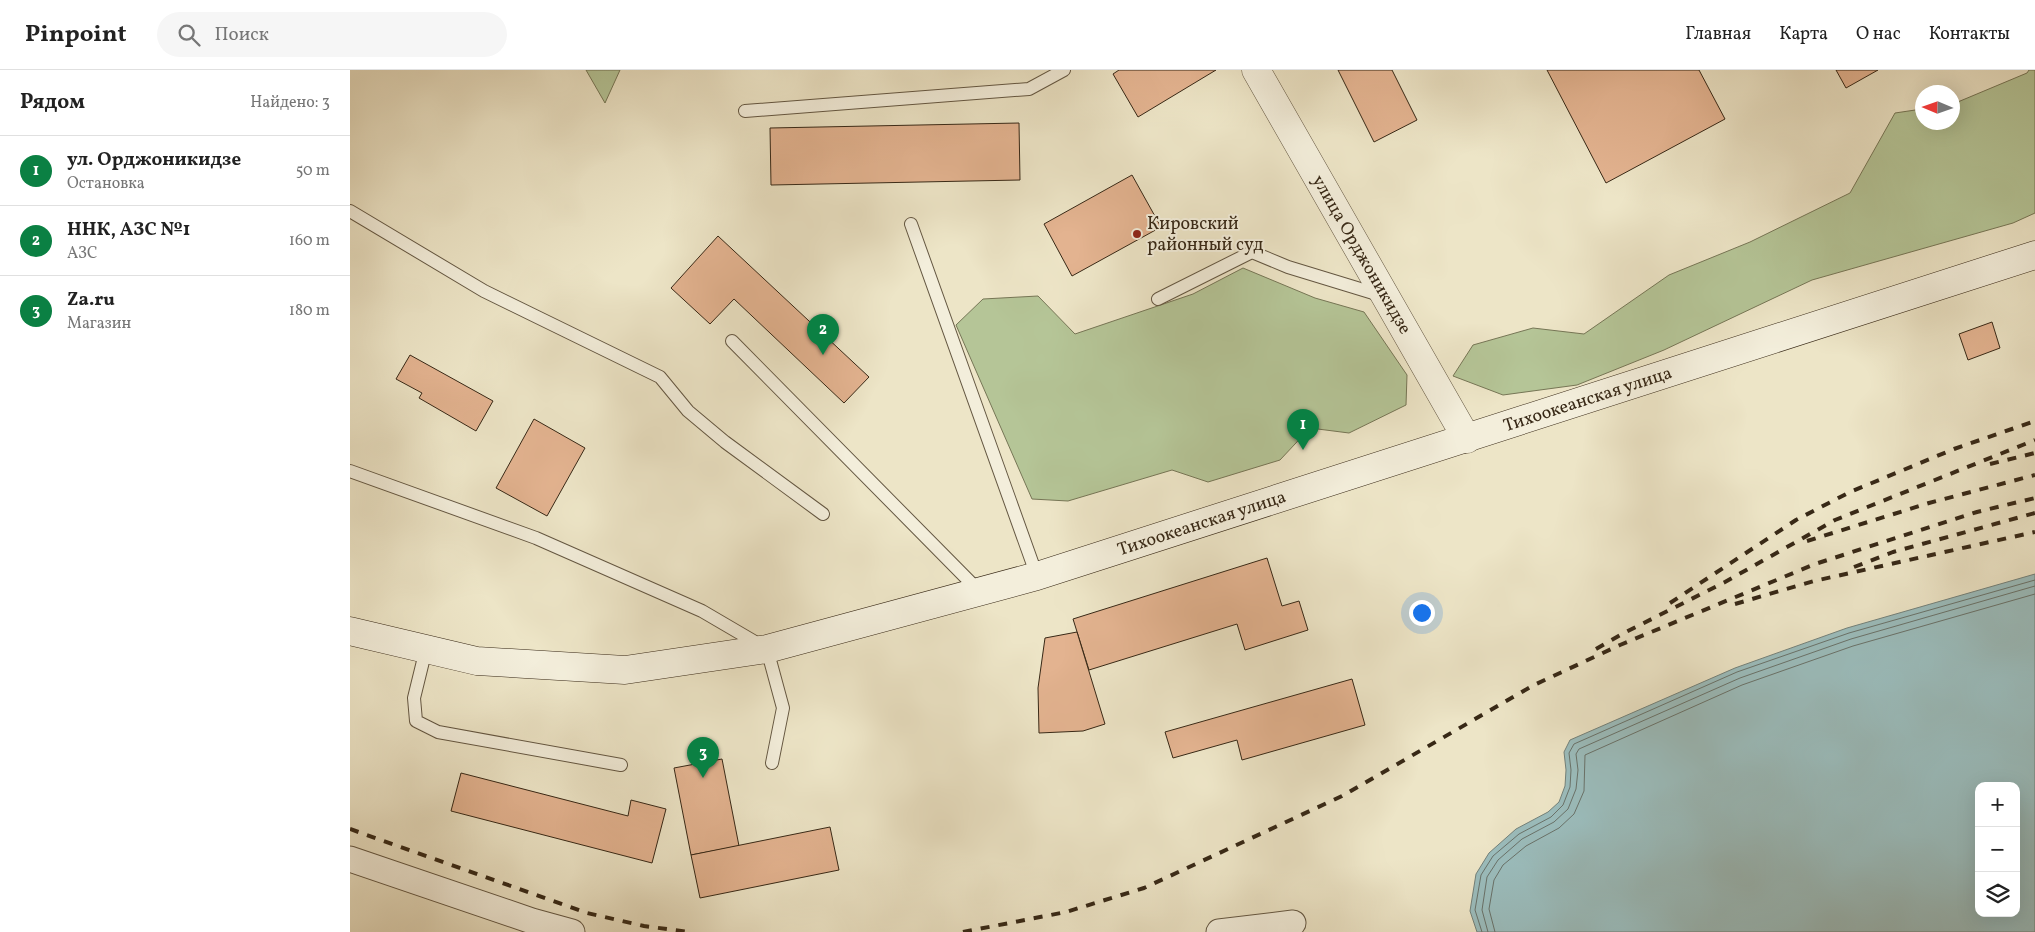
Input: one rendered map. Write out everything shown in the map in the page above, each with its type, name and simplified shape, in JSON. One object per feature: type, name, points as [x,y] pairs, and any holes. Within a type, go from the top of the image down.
[{"type":"main road","name":"улица Орджоникидзе","points":[[1256,70],[1467,439]]},
{"type":"main road","name":"Тихоокеанская улица","points":[[350,631],[477,661],[625,670],[767,649],[1037,576],[2035,255]]},
{"type":"street","points":[[350,859],[532,921],[572,932]]},
{"type":"street","points":[[1219,932],[1293,923]]},
{"type":"lane","points":[[745,111],[1029,90],[1064,70]]},
{"type":"lane","points":[[350,211],[484,291],[660,377],[688,411],[717,436],[823,514]]},
{"type":"lane","points":[[911,224],[1037,576]]},
{"type":"lane","points":[[1158,299],[1252,252],[1288,267],[1386,297]]},
{"type":"lane","points":[[732,341],[979,591]]},
{"type":"lane","points":[[350,471],[536,538],[702,611],[767,649],[783,708],[772,764]]},
{"type":"lane","points":[[426,649],[414,698],[416,721],[438,732],[621,765]]},
{"type":"green space","points":[[586,70],[620,70],[605,103]]},
{"type":"green space","points":[[2029,70],[2035,70],[2035,213],[2013,223],[1812,280],[1664,350],[1577,385],[1503,395],[1453,376],[1473,345],[1533,328],[1584,334],[1669,275],[1750,242],[1850,193],[1895,113],[1915,110],[1915,130],[1960,130],[1960,101],[2027,73]]},
{"type":"green space","points":[[1243,268],[1315,298],[1364,312],[1407,375],[1406,405],[1349,433],[1310,428],[1280,460],[1208,482],[1172,470],[1068,501],[1032,499],[956,325],[983,299],[1038,296],[1075,334],[1193,294]]},
{"type":"water","points":[[2035,574],[2035,932],[1477,932],[1470,911],[1476,874],[1489,853],[1516,829],[1548,812],[1559,802],[1565,786],[1564,752],[1570,740],[1735,668],[1847,628]]},
{"type":"building","points":[[1119,70],[1216,70],[1138,117],[1113,74]]},
{"type":"building","points":[[1338,70],[1392,70],[1417,120],[1374,142]]},
{"type":"building","points":[[1547,70],[1699,70],[1725,119],[1606,183]]},
{"type":"building","points":[[1836,70],[1878,70],[1846,88]]},
{"type":"building","points":[[1019,123],[1020,180],[771,185],[770,128]]},
{"type":"building","points":[[1132,175],[1161,227],[1072,276],[1044,224]]},
{"type":"building","points":[[718,236],[869,377],[844,403],[734,299],[710,324],[671,288]]},
{"type":"building","points":[[1992,322],[2000,348],[1968,360],[1959,334]]},
{"type":"building","points":[[410,355],[493,401],[476,431],[419,398],[422,393],[396,379]]},
{"type":"building","points":[[534,419],[585,448],[547,516],[496,488]]},
{"type":"building","points":[[1267,558],[1282,606],[1299,601],[1308,630],[1245,650],[1237,624],[1089,670],[1073,619]]},
{"type":"building","points":[[1077,632],[1105,724],[1083,731],[1039,733],[1038,688],[1045,638]]},
{"type":"building","points":[[1352,679],[1365,725],[1242,760],[1237,740],[1173,758],[1165,732]]},
{"type":"building","points":[[722,759],[739,846],[691,855],[674,768]]},
{"type":"building","points":[[461,773],[628,816],[631,800],[666,809],[652,863],[451,811]]},
{"type":"building","points":[[830,827],[839,870],[700,898],[691,855]]},
{"type":"railway","points":[[1670,603],[1796,520],[1850,492],[1954,449],[2035,421]]},
{"type":"railway","points":[[1596,649],[1725,582],[1835,520],[2035,440]]},
{"type":"railway","points":[[1990,464],[2035,453]]},
{"type":"railway","points":[[1807,541],[1929,503],[2035,475]]},
{"type":"railway","points":[[963,932],[1066,912],[1144,888],[1342,796],[1534,685],[1620,645],[1815,564],[1977,512],[2035,498]]},
{"type":"railway","points":[[1854,567],[1893,552],[2035,513]]},
{"type":"railway","points":[[1735,604],[1814,581],[2035,532]]},
{"type":"railway","points":[[350,829],[587,913],[644,926],[689,932]]},
{"type":"place","name":"Кировский районный суд","points":[[1137,234]]},
{"type":"place","name":"ННК, АЗС №1","points":[[823,355]]},
{"type":"place","name":"ул. Орджоникидзе","points":[[1303,450]]},
{"type":"place","name":"Za.ru","points":[[703,778]]}]
